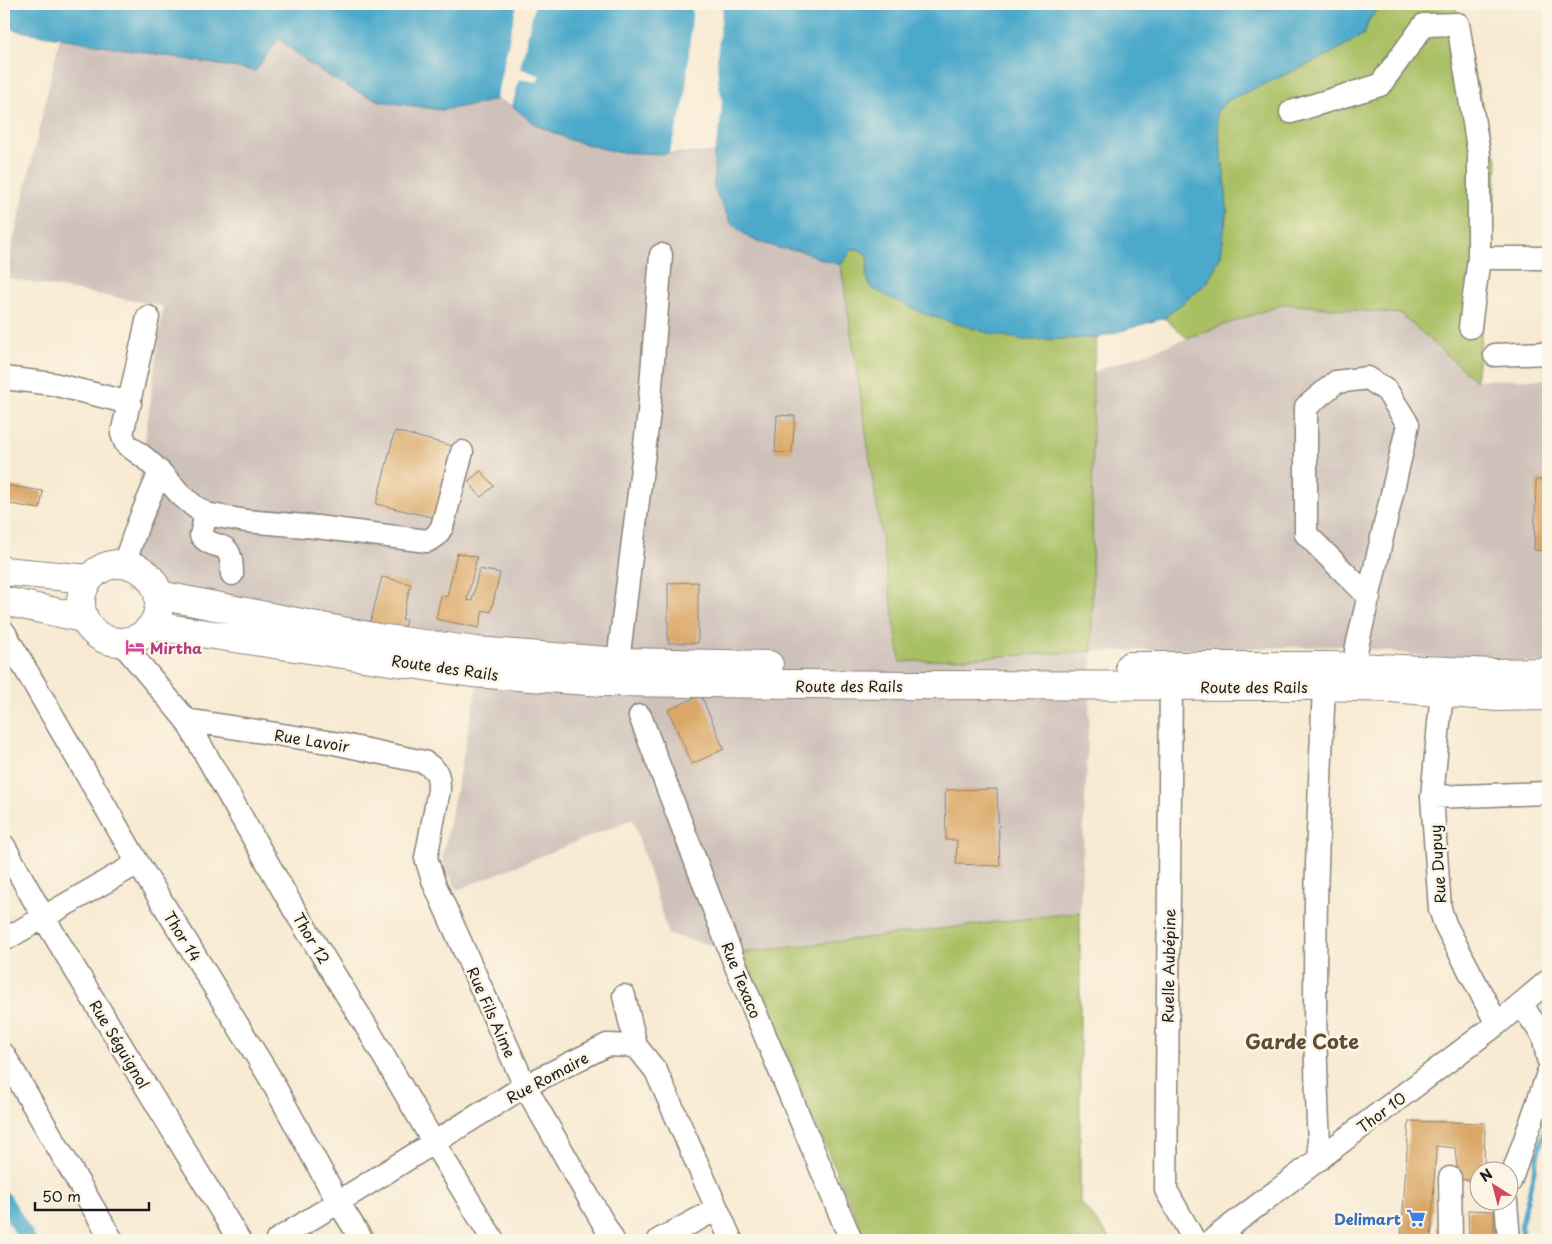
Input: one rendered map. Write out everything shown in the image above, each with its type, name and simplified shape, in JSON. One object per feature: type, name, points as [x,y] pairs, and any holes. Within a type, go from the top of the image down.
[{"type":"main road","points":[[114,564],[124,564],[136,566],[147,573],[155,583],[160,606],[153,626],[139,637],[122,643],[110,641],[99,636],[89,628],[83,618],[80,604],[82,591],[96,572],[114,564]]},
{"type":"main road","points":[[4,571],[89,579]]},
{"type":"main road","name":"Route des Rails","points":[[159,595],[378,638],[476,651],[621,662],[909,667],[1331,666],[1494,674],[1548,672]]},
{"type":"main road","points":[[4,601],[83,618]]},
{"type":"main road","name":"Route des Rails","points":[[153,626],[472,673],[603,682],[1324,686],[1392,688],[1498,697],[1548,696]]},
{"type":"street","points":[[1291,112],[1380,85],[1424,25],[1458,24],[1479,154],[1479,258],[1470,327]]},
{"type":"street","points":[[619,653],[649,412],[661,255]]},
{"type":"street","points":[[1479,258],[1548,258]]},
{"type":"street","points":[[148,318],[122,434],[126,444],[145,458],[194,506],[206,514],[246,521],[317,527],[427,541],[436,536],[442,528],[462,452]]},
{"type":"street","points":[[1495,355],[1548,353]]},
{"type":"street","points":[[4,378],[53,384],[130,403]]},
{"type":"street","points":[[1356,651],[1369,597],[1408,424],[1386,391],[1368,378],[1336,382],[1306,407],[1306,534],[1369,597]]},
{"type":"street","points":[[124,564],[138,524],[160,472]]},
{"type":"street","points":[[206,514],[201,535],[204,539],[224,547],[232,558],[232,574]]},
{"type":"street","name":"Thor 14","points":[[4,632],[138,863],[269,1076],[338,1202],[362,1240]]},
{"type":"street","name":"Thor 12","points":[[122,643],[186,720],[295,911],[369,1031],[493,1240]]},
{"type":"street","name":"Ruelle Aubépine","points":[[1171,685],[1166,1190],[1194,1240]]},
{"type":"street","points":[[1320,1159],[1316,1098],[1316,886],[1324,686]]},
{"type":"street","name":"Rue Dupuy","points":[[1442,692],[1432,797],[1442,917],[1497,1024]]},
{"type":"street","name":"Rue Texaco","points":[[640,716],[735,964],[851,1240]]},
{"type":"street","name":"Rue Lavoir","points":[[186,720],[334,743],[424,762],[435,769]]},
{"type":"street","name":"Rue Fils Aime","points":[[435,769],[439,780],[439,790],[426,858],[434,883],[525,1086],[613,1240]]},
{"type":"street","points":[[1432,797],[1548,793]]},
{"type":"street","name":"Rue Séguignol","points":[[4,846],[44,918],[239,1240]]},
{"type":"street","points":[[4,940],[138,863]]},
{"type":"street","name":"Thor 10","points":[[1212,1240],[1497,1024],[1548,981]]},
{"type":"street","points":[[624,996],[636,1046],[656,1071],[731,1240]]},
{"type":"street","points":[[1521,1004],[1543,1036],[1548,1060]]},
{"type":"street","name":"Rue Romaire","points":[[277,1240],[525,1086],[607,1045],[636,1046]]},
{"type":"street","points":[[4,1055],[112,1240]]},
{"type":"street","points":[[1517,1162],[1548,1073]]},
{"type":"street","points":[[1450,1178],[1451,1240]]},
{"type":"street","points":[[659,1240],[717,1209]]},
{"type":"street","points":[[1507,1212],[1509,1240]]},
{"type":"shaded area","points":[[60,37],[254,71],[279,39],[308,63],[480,104],[496,99],[512,106],[536,125],[570,140],[616,152],[663,154],[714,153],[714,189],[731,223],[749,238],[778,248],[801,251],[841,265],[899,662],[1092,651],[1080,912],[742,953],[668,934],[633,819],[457,890],[442,859],[485,648],[125,592],[163,306],[5,278]]},
{"type":"shaded area","points":[[1284,304],[1401,314],[1476,380],[1548,379],[1548,663],[1451,660],[1349,646],[1092,651],[1093,372]]},
{"type":"green space","points":[[1386,4],[1455,4],[1497,160],[1493,234],[1476,381],[1401,314],[1284,304],[1187,338],[1164,318],[1207,283],[1221,255],[1227,210],[1216,113],[1226,101],[1325,57],[1364,34],[1369,20],[1380,7]]},
{"type":"green space","points":[[852,249],[862,251],[867,257],[866,275],[1025,340],[1097,338],[1093,372],[1092,651],[900,662],[841,265]]},
{"type":"green space","points":[[1080,912],[1080,1202],[1112,1240],[866,1240],[742,953]]},
{"type":"water","points":[[4,4],[1386,4],[1380,7],[1369,20],[1364,34],[1325,57],[1226,101],[1216,113],[1227,210],[1221,255],[1207,283],[1164,318],[1097,338],[1025,340],[992,334],[924,314],[871,288],[866,275],[869,259],[866,254],[858,249],[852,249],[841,265],[801,251],[778,248],[749,238],[731,223],[714,189],[714,153],[663,154],[616,152],[570,140],[536,125],[512,106],[496,99],[480,104],[441,110],[380,101],[332,78],[308,63],[279,39],[255,71],[14,30]]},
{"type":"pier","points":[[517,4],[535,4],[520,68],[540,76],[537,82],[519,79],[512,106],[496,99]]},
{"type":"pier","points":[[693,4],[723,4],[717,56],[718,81],[722,99],[720,126],[714,153],[669,153],[685,100]]},
{"type":"building","points":[[777,415],[795,416],[792,453],[775,452]]},
{"type":"building","points":[[395,431],[453,446],[435,518],[376,504]]},
{"type":"building","points":[[481,471],[494,486],[481,497],[468,481]]},
{"type":"building","points":[[1536,480],[1548,480],[1548,551],[1534,550]]},
{"type":"building","points":[[4,485],[43,491],[40,509],[4,503]]},
{"type":"building","points":[[457,553],[477,557],[467,600],[472,601],[479,569],[500,573],[491,612],[483,610],[479,628],[436,619],[441,595],[447,597]]},
{"type":"building","points":[[382,577],[411,584],[402,619],[406,620],[402,634],[368,631]]},
{"type":"building","points":[[698,582],[698,643],[668,643],[668,583]]},
{"type":"building","points":[[701,695],[724,749],[692,764],[668,710]]},
{"type":"building","points":[[997,789],[1000,866],[956,864],[957,840],[946,840],[945,790]]},
{"type":"building","points":[[1409,1121],[1485,1123],[1484,1162],[1470,1162],[1470,1180],[1458,1179],[1455,1148],[1436,1146],[1431,1240],[1401,1240]]},
{"type":"building","points":[[1468,1210],[1470,1212],[1494,1212],[1494,1240],[1469,1240]]},
{"type":"waterway","points":[[1524,1240],[1521,1226],[1548,1113]]},
{"type":"waterway","points":[[4,1200],[28,1240]]},
{"type":"place","name":"Mirtha","points":[[135,647]]},
{"type":"place","name":"Delimart","points":[[1416,1218]]},
{"type":"district","name":"Garde Cote","points":[[1302,1041]]}]
